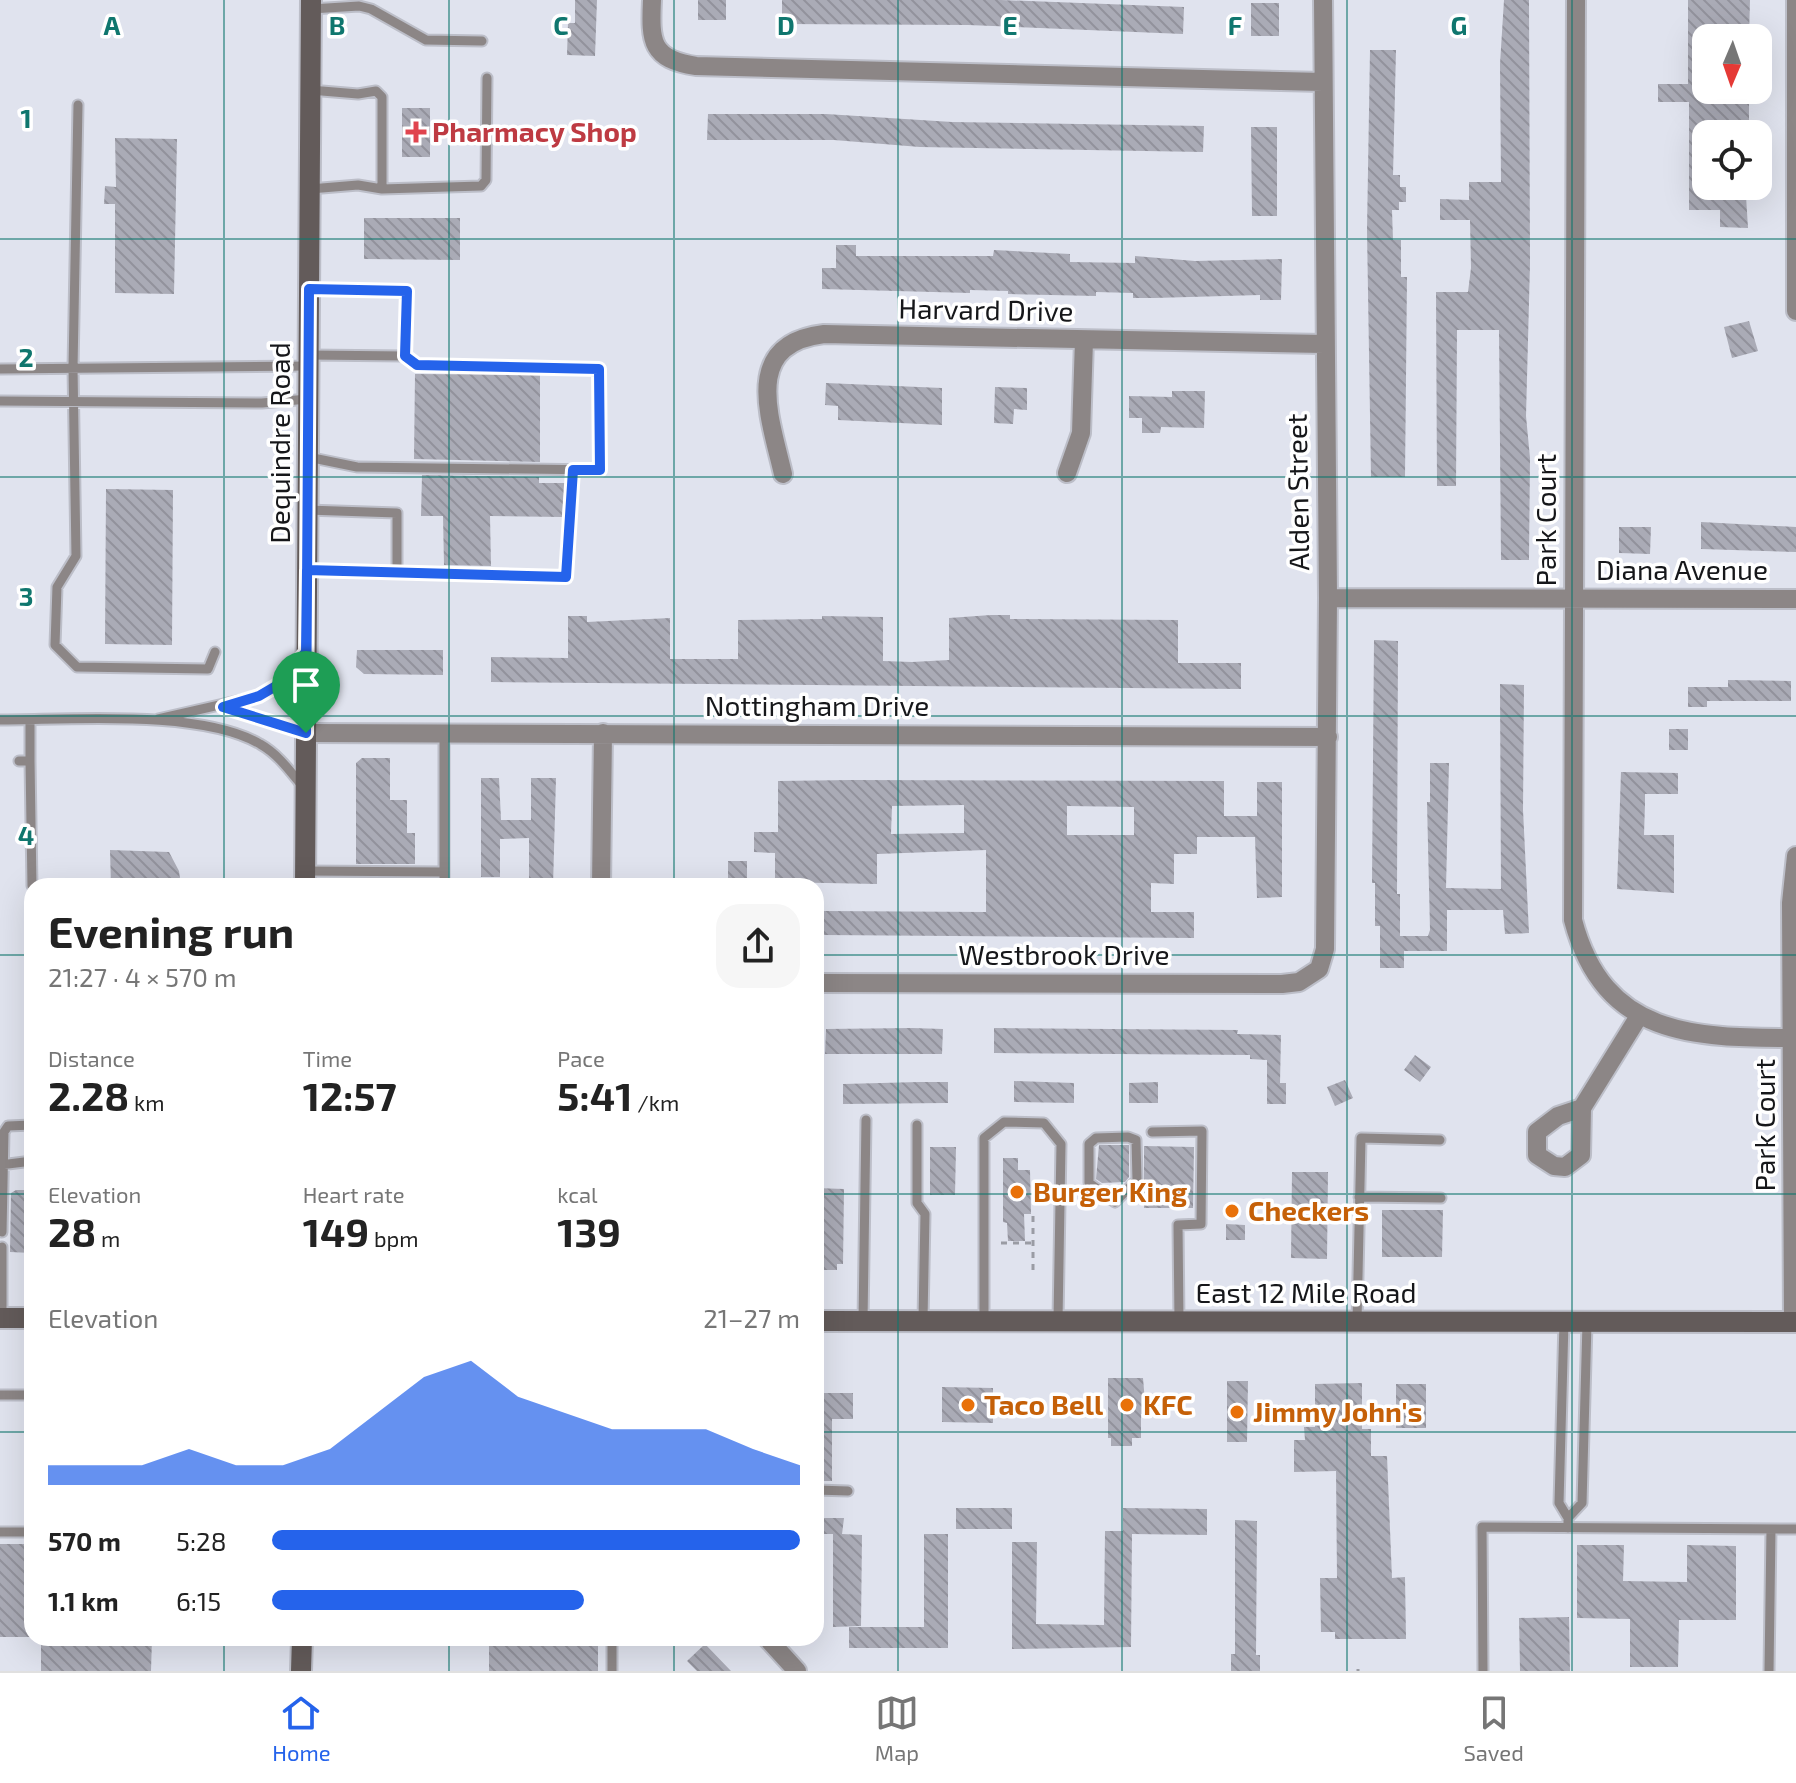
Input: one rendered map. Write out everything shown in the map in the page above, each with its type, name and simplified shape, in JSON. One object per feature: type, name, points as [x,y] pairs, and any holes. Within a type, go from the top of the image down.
[{"type":"main road","name":"Dequindre Road","points":[[305,878],[311,5]]},
{"type":"main road","points":[[1,1318],[24,1318]]},
{"type":"main road","name":"East 12 Mile Road","points":[[824,1321],[1794,1322]]},
{"type":"main road","points":[[301,1671],[302,1646]]},
{"type":"street","points":[[652,0],[653,43],[662,55],[696,66],[1323,82]]},
{"type":"street","name":"Alden Street","points":[[1310,977],[1319,969],[1325,949],[1328,737],[1323,0]]},
{"type":"street","name":"Park Court","points":[[1576,0],[1573,920],[1579,943],[1605,987],[1639,1016],[1690,1034],[1795,1038],[1794,1322]]},
{"type":"street","points":[[1796,0],[1796,311]]},
{"type":"street","name":"Harvard Drive","points":[[783,474],[768,402],[769,378],[773,360],[782,347],[801,337],[824,334],[1324,344]]},
{"type":"street","points":[[1067,473],[1081,433],[1084,340]]},
{"type":"street","name":"Diana Avenue","points":[[1328,598],[1796,599]]},
{"type":"street","name":"Nottingham Drive","points":[[306,733],[1328,737]]},
{"type":"street","points":[[601,878],[603,733]]},
{"type":"street","points":[[1795,1038],[1791,891],[1796,856]]},
{"type":"street","name":"Westbrook Drive","points":[[824,983],[1282,984],[1310,977]]},
{"type":"street","points":[[1582,1108],[1639,1016]]},
{"type":"street","points":[[774,1646],[797,1671]]},
{"type":"lane","points":[[311,5],[371,9],[426,40],[482,41]]},
{"type":"lane","points":[[310,189],[358,185],[382,189],[481,186],[486,180],[487,78]]},
{"type":"lane","points":[[310,90],[358,94],[376,91],[382,97],[382,189]]},
{"type":"lane","points":[[78,105],[73,368],[76,556],[57,587],[55,645],[77,667],[156,671],[208,669],[215,652]]},
{"type":"lane","points":[[309,289],[407,291],[405,356]]},
{"type":"lane","points":[[0,369],[405,356],[417,365],[599,369],[600,470],[357,467],[308,457]]},
{"type":"lane","points":[[0,401],[262,403],[308,399]]},
{"type":"lane","points":[[307,570],[566,577],[573,470]]},
{"type":"lane","points":[[307,510],[397,513],[397,572]]},
{"type":"lane","points":[[150,720],[223,707],[259,696],[276,686],[306,652]]},
{"type":"lane","points":[[223,707],[306,733]]},
{"type":"lane","points":[[0,720],[150,720],[234,733],[255,741],[275,754],[305,789]]},
{"type":"lane","points":[[30,720],[32,878]]},
{"type":"lane","points":[[444,733],[444,878]]},
{"type":"lane","points":[[19,761],[30,761]]},
{"type":"lane","points":[[325,878],[444,872]]},
{"type":"lane","points":[[863,1321],[866,1120]]},
{"type":"lane","points":[[984,1320],[984,1138],[1004,1122],[1044,1123],[1061,1144],[1058,1320]]},
{"type":"lane","points":[[2,1232],[4,1132],[8,1126],[24,1125]]},
{"type":"lane","points":[[917,1125],[917,1203],[925,1214],[923,1320]]},
{"type":"lane","points":[[1152,1132],[1202,1131],[1201,1224],[1178,1225],[1179,1321]]},
{"type":"lane","points":[[1096,1138],[1136,1140],[1137,1180],[1115,1202],[1089,1183],[1089,1144],[1096,1138]]},
{"type":"lane","points":[[1357,1321],[1361,1138],[1440,1140]]},
{"type":"lane","points":[[2,1164],[24,1162]]},
{"type":"lane","points":[[1359,1197],[1441,1198]]},
{"type":"lane","points":[[1,1318],[2,1247]]},
{"type":"lane","points":[[1564,1322],[1559,1503],[1568,1523]]},
{"type":"lane","points":[[1568,1523],[1582,1503],[1587,1322]]},
{"type":"lane","points":[[0,1395],[24,1395]]},
{"type":"lane","points":[[824,1490],[848,1491]]},
{"type":"lane","points":[[1483,1671],[1482,1527],[1568,1523],[1796,1529]]},
{"type":"lane","points":[[1769,1671],[1771,1529]]},
{"type":"lane","points":[[0,1532],[24,1532]]},
{"type":"lane","points":[[612,1646],[612,1671]]},
{"type":"path","points":[[1033,1216],[1033,1275]]},
{"type":"path","points":[[1001,1243],[1033,1243]]},
{"type":"building","points":[[575,0],[597,0],[595,56],[567,55],[568,23],[575,23]]},
{"type":"building","points":[[698,0],[726,0],[726,20],[698,20]]},
{"type":"building","points":[[782,0],[1001,0],[1184,7],[1183,34],[968,25],[782,24]]},
{"type":"building","points":[[1504,0],[1529,0],[1530,264],[1526,416],[1530,458],[1529,560],[1501,560],[1499,330],[1457,330],[1456,486],[1437,486],[1436,292],[1468,292],[1471,268],[1470,220],[1440,220],[1440,199],[1469,200],[1469,182],[1501,182],[1500,64]]},
{"type":"building","points":[[1688,0],[1750,0],[1749,24],[1692,24],[1692,104],[1749,104],[1749,120],[1692,120],[1692,200],[1746,200],[1748,228],[1720,227],[1720,210],[1689,210],[1689,102],[1658,102],[1658,84],[1688,84]]},
{"type":"building","points":[[1251,3],[1279,3],[1279,36],[1251,36]]},
{"type":"building","points":[[1370,50],[1396,50],[1393,175],[1400,175],[1400,187],[1406,187],[1406,202],[1399,202],[1399,210],[1392,210],[1393,240],[1401,240],[1401,277],[1407,277],[1405,477],[1371,477],[1367,230]]},
{"type":"building","name":"Pharmacy Shop","points":[[402,108],[430,108],[430,157],[402,157]]},
{"type":"building","points":[[708,114],[826,114],[952,122],[1204,126],[1203,152],[920,147],[834,140],[707,140]]},
{"type":"building","points":[[1251,127],[1277,127],[1277,216],[1252,216]]},
{"type":"building","points":[[115,138],[177,139],[174,294],[115,293],[115,204],[104,204],[105,186],[116,187]]},
{"type":"building","points":[[364,218],[460,218],[460,260],[364,259]]},
{"type":"building","points":[[836,245],[856,245],[856,256],[993,256],[994,250],[1070,254],[1070,262],[1135,263],[1135,256],[1195,261],[1282,259],[1281,300],[1260,300],[1260,295],[1133,298],[1133,293],[1096,292],[1096,296],[970,290],[970,293],[822,289],[822,268],[836,268]]},
{"type":"building","points":[[1749,321],[1758,351],[1732,358],[1724,327]]},
{"type":"building","points":[[415,374],[540,375],[540,462],[414,459]]},
{"type":"building","points":[[826,383],[942,388],[942,425],[838,420],[838,406],[825,405]]},
{"type":"building","points":[[995,387],[1027,388],[1027,410],[1014,409],[1013,424],[994,423]]},
{"type":"building","points":[[1172,391],[1205,391],[1204,428],[1161,427],[1160,433],[1142,433],[1142,418],[1129,418],[1129,396],[1172,397]]},
{"type":"building","points":[[422,475],[539,477],[539,483],[565,483],[562,517],[490,516],[491,566],[444,565],[443,516],[421,516]]},
{"type":"building","points":[[106,489],[173,490],[172,645],[105,644]]},
{"type":"building","points":[[1701,522],[1796,527],[1796,552],[1701,549]]},
{"type":"building","points":[[1619,527],[1651,527],[1650,554],[1619,553]]},
{"type":"building","points":[[1010,615],[1010,619],[1178,620],[1178,663],[1241,663],[1241,689],[491,682],[491,657],[568,658],[568,616],[587,616],[587,622],[670,618],[670,659],[738,659],[738,620],[883,617],[883,661],[912,662],[949,660],[949,618]]},
{"type":"building","points":[[1374,640],[1398,641],[1397,894],[1400,894],[1400,936],[1428,936],[1430,930],[1427,802],[1430,802],[1430,763],[1449,763],[1446,888],[1501,889],[1500,684],[1524,685],[1523,810],[1529,933],[1505,934],[1503,910],[1447,910],[1447,951],[1404,951],[1404,968],[1380,968],[1380,926],[1375,926],[1375,883],[1372,883]]},
{"type":"building","points":[[357,650],[443,650],[443,675],[364,674],[356,667]]},
{"type":"building","points":[[1728,680],[1791,681],[1791,701],[1707,701],[1707,707],[1688,707],[1688,687],[1728,687]]},
{"type":"building","points":[[1669,729],[1688,729],[1688,750],[1669,750]]},
{"type":"building","points":[[362,758],[390,758],[390,800],[407,800],[407,833],[415,833],[415,864],[356,864],[356,763]]},
{"type":"building","points":[[1621,772],[1678,773],[1678,794],[1645,794],[1644,835],[1674,835],[1674,893],[1617,889]]},
{"type":"building","points":[[481,778],[499,778],[501,820],[531,820],[531,778],[556,778],[553,878],[529,878],[529,838],[500,839],[500,877],[481,877]]},
{"type":"building","points":[[778,781],[1224,781],[1224,816],[1257,816],[1257,782],[1282,782],[1282,897],[1257,898],[1255,837],[1197,837],[1197,854],[1174,854],[1174,884],[1151,883],[1151,912],[1194,912],[1194,938],[824,935],[824,911],[986,912],[986,850],[877,854],[877,884],[824,883],[824,878],[775,878],[775,853],[754,852],[754,832],[778,832]],"holes":[[[964,805],[964,833],[891,834],[892,806]],[[1067,806],[1134,807],[1134,835],[1067,835]]]},
{"type":"building","points":[[110,850],[169,852],[180,878],[111,878]]},
{"type":"building","points":[[728,861],[747,861],[747,878],[728,878]]},
{"type":"building","points":[[994,1028],[1238,1030],[1237,1034],[1281,1035],[1280,1083],[1286,1083],[1286,1104],[1267,1104],[1267,1060],[1250,1059],[1250,1055],[994,1053]]},
{"type":"building","points":[[826,1029],[943,1029],[942,1054],[825,1054]]},
{"type":"building","points":[[1415,1055],[1431,1067],[1420,1082],[1404,1070]]},
{"type":"building","points":[[1345,1080],[1353,1098],[1335,1106],[1327,1087]]},
{"type":"building","points":[[1014,1081],[1074,1083],[1074,1103],[1014,1102]]},
{"type":"building","points":[[948,1082],[948,1103],[843,1104],[843,1084]]},
{"type":"building","points":[[1158,1082],[1158,1103],[1129,1103],[1129,1083]]},
{"type":"building","points":[[1099,1145],[1129,1145],[1129,1177],[1125,1182],[1102,1183],[1096,1179]]},
{"type":"building","points":[[1144,1146],[1194,1147],[1193,1208],[1144,1208]]},
{"type":"building","points":[[930,1147],[956,1147],[955,1195],[930,1195]]},
{"type":"building","name":"Burger King","points":[[1003,1158],[1018,1158],[1018,1170],[1030,1170],[1031,1214],[1024,1214],[1025,1241],[1008,1241],[1007,1223],[1003,1222]]},
{"type":"building","points":[[1292,1172],[1328,1172],[1327,1259],[1291,1258]]},
{"type":"building","points":[[824,1188],[844,1189],[843,1264],[837,1264],[837,1270],[824,1270]]},
{"type":"building","points":[[24,1190],[24,1253],[10,1252],[11,1193]]},
{"type":"building","points":[[1382,1210],[1443,1210],[1442,1257],[1382,1257]]},
{"type":"building","points":[[1226,1224],[1245,1225],[1245,1240],[1226,1240]]},
{"type":"building","name":"KFC","points":[[1108,1378],[1143,1378],[1146,1414],[1141,1414],[1141,1438],[1132,1438],[1132,1446],[1111,1446],[1111,1438],[1108,1438]]},
{"type":"building","name":"Jimmy John's","points":[[1227,1381],[1248,1381],[1247,1442],[1227,1442]]},
{"type":"building","points":[[1362,1383],[1362,1429],[1371,1429],[1371,1456],[1387,1456],[1392,1578],[1405,1577],[1406,1639],[1335,1639],[1335,1632],[1321,1632],[1320,1578],[1337,1578],[1336,1471],[1294,1472],[1294,1440],[1305,1440],[1304,1427],[1315,1427],[1315,1384]]},
{"type":"building","points":[[1396,1384],[1426,1384],[1426,1428],[1396,1428]]},
{"type":"building","name":"Taco Bell","points":[[942,1387],[993,1388],[993,1423],[942,1422]]},
{"type":"building","points":[[824,1393],[853,1393],[853,1419],[832,1419],[832,1481],[824,1481]]},
{"type":"building","points":[[956,1508],[1012,1508],[1012,1529],[956,1529]]},
{"type":"building","points":[[1123,1508],[1207,1509],[1207,1535],[1132,1534],[1131,1647],[1012,1649],[1012,1542],[1037,1542],[1036,1624],[1104,1625],[1105,1531],[1123,1531]]},
{"type":"building","points":[[824,1518],[844,1518],[842,1534],[862,1535],[861,1626],[833,1627],[833,1534],[824,1534]]},
{"type":"building","points":[[1235,1520],[1257,1521],[1256,1655],[1260,1655],[1260,1671],[1231,1671],[1231,1654],[1235,1654]]},
{"type":"building","points":[[924,1534],[948,1534],[948,1648],[849,1648],[849,1627],[924,1627]]},
{"type":"building","points":[[0,1544],[24,1544],[24,1637],[0,1637]]},
{"type":"building","points":[[1577,1545],[1624,1545],[1623,1581],[1687,1582],[1687,1545],[1736,1546],[1736,1620],[1679,1620],[1678,1667],[1630,1667],[1630,1619],[1577,1618]]},
{"type":"building","points":[[1569,1617],[1570,1671],[1520,1671],[1519,1618]]},
{"type":"building","points":[[41,1646],[152,1646],[151,1671],[41,1671]]},
{"type":"building","points":[[489,1646],[598,1646],[598,1671],[489,1671]]},
{"type":"building","points":[[703,1646],[707,1646],[731,1671],[697,1671],[687,1661]]},
{"type":"place","name":"Pharmacy Shop","points":[[416,132]]},
{"type":"place","name":"Burger King","points":[[1017,1192]]},
{"type":"place","name":"Checkers","points":[[1232,1211]]},
{"type":"place","name":"Taco Bell","points":[[968,1405]]},
{"type":"place","name":"KFC","points":[[1127,1405]]},
{"type":"place","name":"Jimmy John's","points":[[1237,1412]]},
{"type":"route","points":[[306,733],[281,728],[260,716],[223,707],[259,696],[276,686],[306,652],[307,570],[566,577],[573,512],[573,470],[600,470],[599,369],[417,365],[405,356],[407,291],[309,289],[306,652],[306,733]]}]
